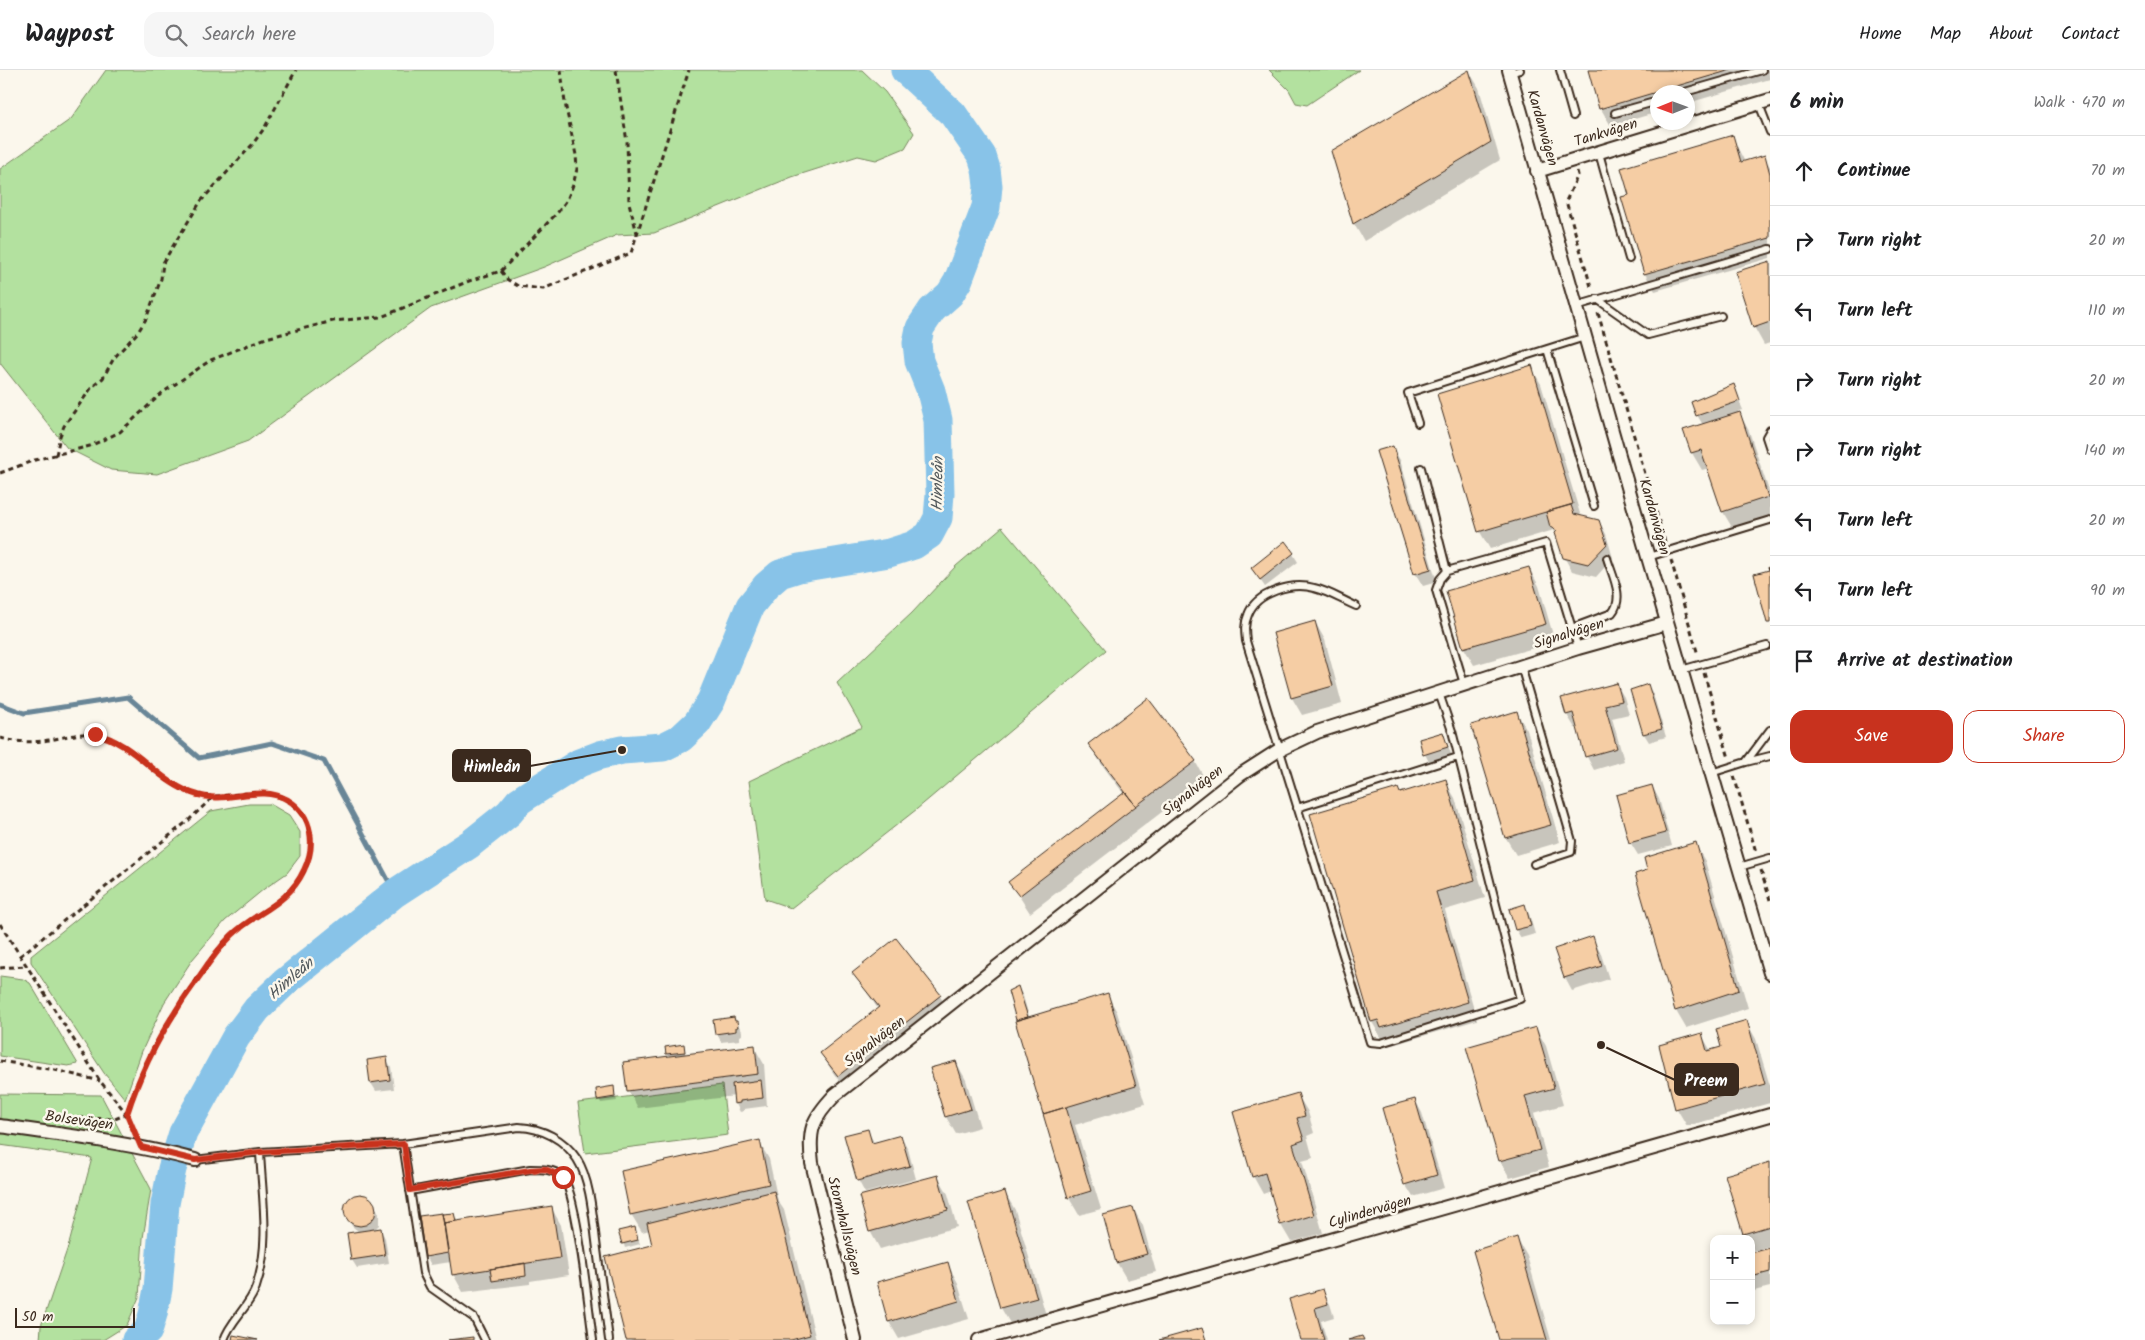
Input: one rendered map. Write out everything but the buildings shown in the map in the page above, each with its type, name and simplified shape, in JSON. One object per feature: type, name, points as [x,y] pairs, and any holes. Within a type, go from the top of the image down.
[{"type":"street","name":"Kardanvägen","points":[[1513,71],[1537,171],[1770,973]]},
{"type":"street","name":"Tankvägen","points":[[1695,120],[1764,102]]},
{"type":"street","name":"Tankvägen","points":[[1537,171],[1663,130]]},
{"type":"street","name":"Signalvägen","points":[[814,1120],[835,1095],[1240,775],[1279,750],[1317,732],[1439,692],[1578,648],[1667,623]]},
{"type":"street","name":"Cylindervägen","points":[[979,1340],[1770,1115]]},
{"type":"street","name":"Stormhallsvägen","points":[[814,1120],[810,1144],[812,1163],[855,1340]]},
{"type":"street","name":"Bolsevägen","points":[[0,1126],[103,1139],[195,1160]]},
{"type":"lane","points":[[1560,70],[1573,116]]},
{"type":"lane","points":[[1695,89],[1762,70]]},
{"type":"lane","points":[[1764,102],[1770,132]]},
{"type":"lane","points":[[1616,113],[1650,103]]},
{"type":"lane","points":[[1599,152],[1630,259]]},
{"type":"lane","points":[[1576,306],[1770,249]]},
{"type":"lane","points":[[1596,300],[1648,335],[1721,316]]},
{"type":"lane","points":[[1418,423],[1408,393],[1585,337]]},
{"type":"lane","points":[[1547,349],[1594,506]]},
{"type":"lane","points":[[1770,430],[1766,436],[1770,449]]},
{"type":"lane","points":[[1421,468],[1447,571]]},
{"type":"lane","points":[[1648,557],[1770,520]]},
{"type":"lane","points":[[1464,684],[1436,590],[1440,579],[1447,571],[1546,543],[1578,648]]},
{"type":"lane","points":[[1572,628],[1612,614],[1618,604],[1619,596],[1607,558]]},
{"type":"lane","points":[[1356,606],[1314,588],[1286,586],[1265,597],[1248,612],[1245,625],[1246,642],[1370,1042],[1380,1043],[1520,999],[1458,757],[1439,692]]},
{"type":"lane","points":[[1681,670],[1767,646]]},
{"type":"lane","points":[[1521,666],[1572,841],[1571,852],[1534,864]]},
{"type":"lane","points":[[1746,762],[1770,730]]},
{"type":"lane","points":[[1711,772],[1770,756]]},
{"type":"lane","points":[[1297,808],[1458,757]]},
{"type":"lane","points":[[1739,867],[1770,858]]},
{"type":"lane","points":[[195,1160],[260,1152],[404,1144],[519,1127],[535,1128],[551,1135],[577,1159],[586,1183],[609,1340]]},
{"type":"lane","points":[[404,1144],[423,1273],[430,1286],[474,1318],[484,1338]]},
{"type":"lane","points":[[224,1340],[256,1288],[262,1261],[266,1221],[260,1152]]},
{"type":"lane","points":[[410,1190],[530,1170],[545,1169],[563,1177],[570,1190],[576,1220],[593,1340]]},
{"type":"path","points":[[56,454],[64,426],[92,387],[103,378],[114,358],[138,332],[146,319],[161,279],[163,264],[201,201],[252,145],[265,127],[296,70]]},
{"type":"path","points":[[0,473],[56,454],[90,446],[120,432],[162,393],[210,360],[266,338],[285,333],[333,321],[381,317],[461,284],[501,272],[558,212],[567,200],[574,185],[577,169],[576,155],[565,103],[561,70]]},
{"type":"path","points":[[616,70],[627,142],[629,203],[637,234]]},
{"type":"path","points":[[501,272],[508,280],[518,286],[543,289],[631,253],[689,70]]},
{"type":"path","points":[[1574,160],[1578,175],[1566,202],[1770,900]]},
{"type":"path","points":[[0,738],[23,742],[86,734],[104,736],[124,746],[177,786],[200,796],[212,797],[259,793],[290,801],[299,810],[310,828],[311,849],[298,882],[278,903],[233,934],[214,955],[182,1000],[149,1057],[135,1087],[127,1114],[121,1118],[103,1120],[41,1116]]},
{"type":"path","points":[[20,956],[189,820],[212,797]]},
{"type":"path","points":[[0,924],[100,1081],[127,1114],[147,1148]]},
{"type":"path","points":[[0,968],[26,966]]},
{"type":"path","points":[[0,1061],[55,1070],[100,1081]]},
{"type":"green space","points":[[106,70],[862,70],[885,92],[914,133],[905,148],[876,160],[858,156],[792,177],[654,233],[617,235],[544,267],[431,308],[248,441],[157,474],[111,470],[67,448],[0,363],[0,169],[71,119]]},
{"type":"green space","points":[[1269,70],[1359,70],[1307,105],[1296,103],[1289,90]]},
{"type":"green space","points":[[1002,527],[1106,650],[917,809],[791,908],[765,899],[749,781],[862,727],[837,683],[912,613],[956,566]]},
{"type":"green space","points":[[249,804],[270,804],[289,815],[300,832],[300,856],[287,873],[225,921],[192,960],[164,1003],[142,1051],[125,1099],[104,1073],[31,962],[31,956],[211,811]]},
{"type":"green space","points":[[0,976],[23,979],[30,983],[78,1064],[68,1066],[0,1056]]},
{"type":"green space","points":[[722,1085],[728,1135],[585,1153],[578,1103]]},
{"type":"green space","points":[[0,1094],[101,1095],[151,1189],[143,1238],[139,1297],[127,1325],[103,1340],[40,1340],[41,1326],[69,1244],[92,1158],[0,1145]]},
{"type":"waterway","name":"Himleån","points":[[136,1340],[148,1331],[153,1314],[158,1289],[165,1204],[172,1169],[183,1133],[236,1037],[257,1009],[285,982],[395,893],[470,844],[528,795],[579,763],[600,755],[622,750],[663,747],[681,738],[697,723],[711,701],[750,606],[766,586],[780,574],[799,568],[889,553],[914,545],[929,535],[938,518],[940,494],[938,420],[931,391],[919,361],[917,343],[920,328],[932,310],[950,294],[958,281],[986,207],[988,186],[982,156],[953,114],[905,70]]},
{"type":"waterway","points":[[0,704],[24,713],[128,697],[199,758],[272,743],[324,761],[395,893]]},
{"type":"place","name":"Himleån","points":[[622,750]]},
{"type":"place","name":"Preem","points":[[1601,1045]]},
{"type":"route","points":[[95,734],[104,736],[124,746],[144,763],[177,786],[200,796],[226,797],[259,793],[281,797],[290,801],[299,810],[310,828],[311,849],[305,870],[298,882],[278,903],[233,934],[225,942],[182,1000],[149,1057],[135,1087],[127,1114],[141,1147],[195,1160],[260,1152],[404,1144],[410,1190],[530,1170],[545,1169],[563,1177]]}]
